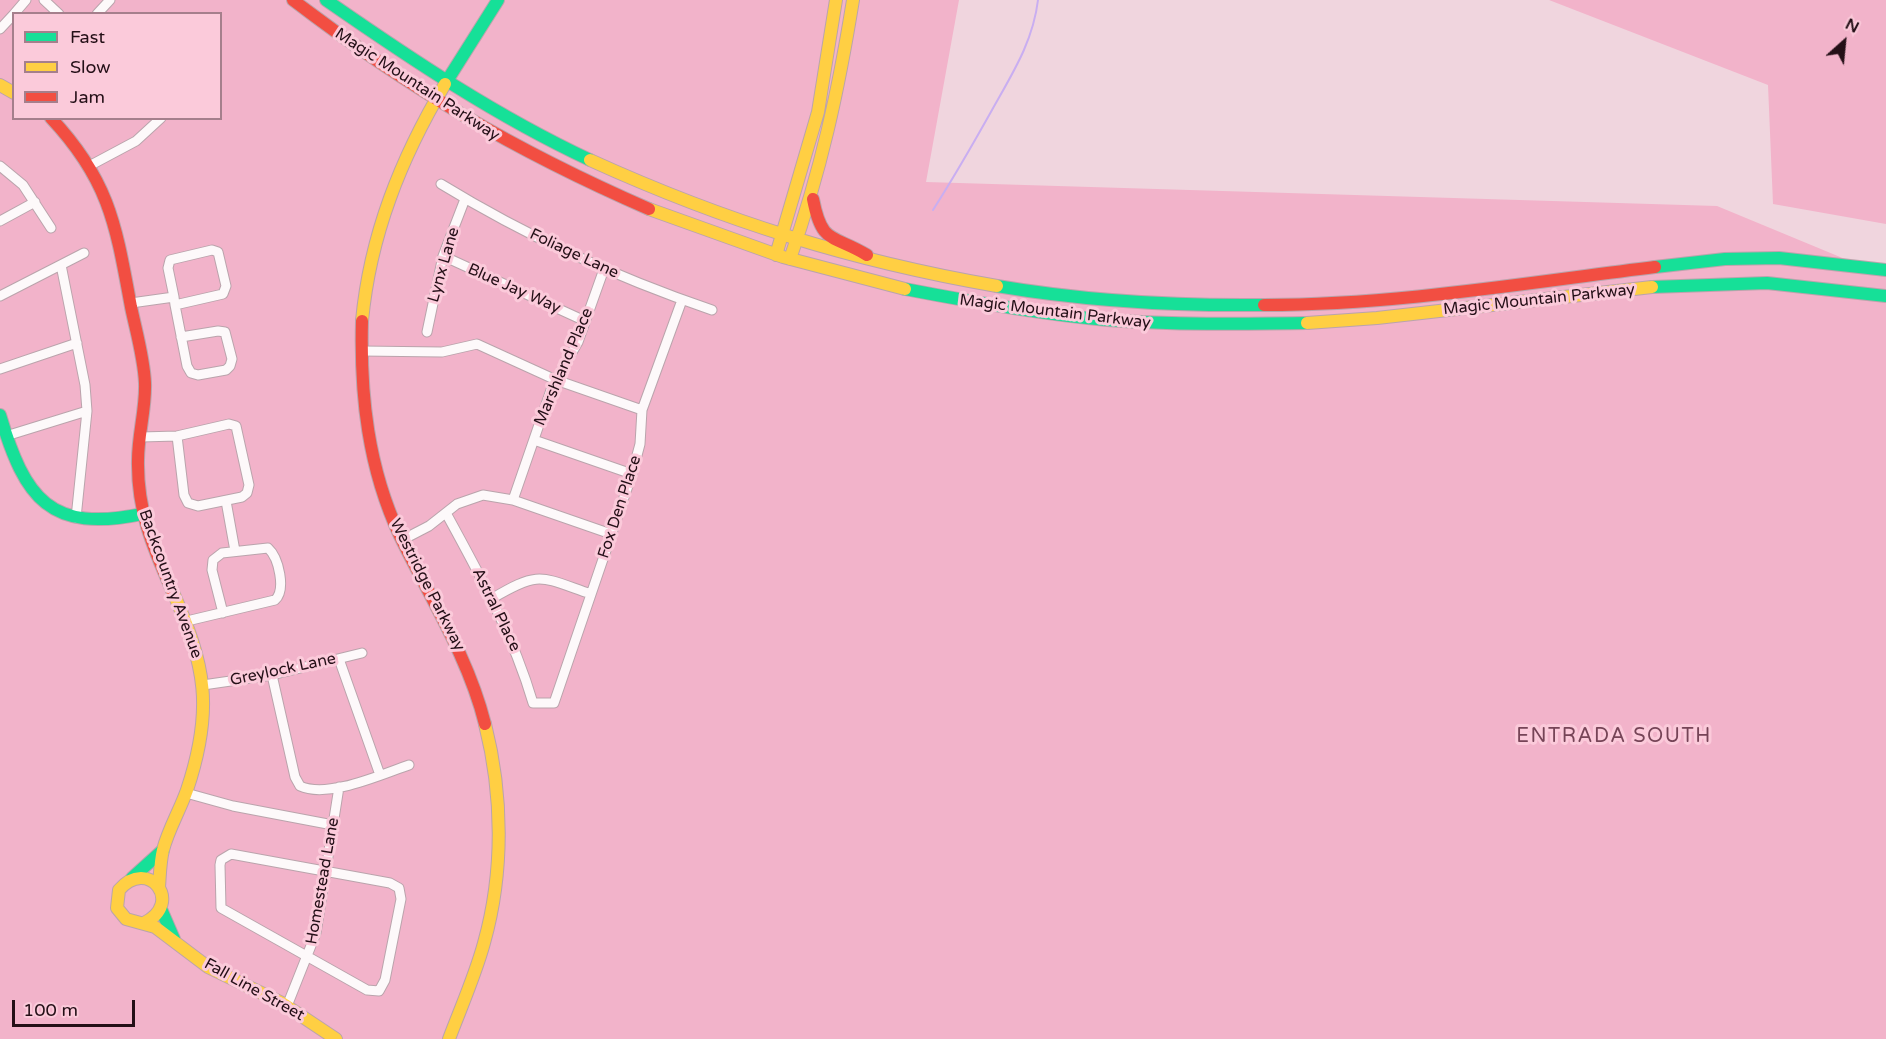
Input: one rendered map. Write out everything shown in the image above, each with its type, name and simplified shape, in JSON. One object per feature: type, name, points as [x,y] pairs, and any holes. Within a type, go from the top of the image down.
[{"type":"street","points":[[16,12],[26,0]]},
{"type":"street","points":[[44,0],[57,12]]},
{"type":"street","points":[[99,12],[109,0]]},
{"type":"street","name":"Magic Mountain Parkway","points":[[293,0],[352,45],[436,100],[524,151],[606,190],[704,230],[776,255],[859,279],[952,300],[1067,316],[1198,325],[1325,322],[1562,296],[1724,283],[1837,288],[1886,296]]},
{"type":"street","name":"Magic Mountain Parkway","points":[[326,0],[446,84],[526,129],[617,174],[715,214],[783,236],[962,283],[1026,293],[1167,306],[1238,306],[1390,299],[1725,259],[1779,258],[1886,270]]},
{"type":"street","name":"Westridge Parkway","points":[[449,1039],[478,963],[494,896],[499,828],[498,795],[487,728],[470,672],[448,624],[402,540],[382,488],[371,449],[364,406],[361,327],[365,287],[382,217],[406,157],[436,100],[498,0]]},
{"type":"street","points":[[776,255],[818,112],[836,0]]},
{"type":"street","points":[[790,259],[813,197],[838,91],[853,0]]},
{"type":"street","points":[[0,29],[12,16]]},
{"type":"street","name":"Backcountry Avenue","points":[[53,120],[91,165],[109,202],[115,223],[145,381],[137,476],[142,514],[153,548],[187,621],[203,685],[202,731],[186,793],[163,850]]},
{"type":"street","points":[[91,165],[136,141],[159,120]]},
{"type":"street","points":[[0,166],[23,185],[51,228]]},
{"type":"street","name":"Foliage Lane","points":[[441,184],[547,242],[604,268],[712,310]]},
{"type":"street","points":[[813,197],[814,217],[819,230],[828,238],[855,247],[876,261]]},
{"type":"street","name":"Lynx Lane","points":[[427,332],[443,256],[465,199]]},
{"type":"street","points":[[0,221],[35,202]]},
{"type":"street","points":[[131,303],[174,301],[225,293],[226,286],[218,252],[212,250],[170,260],[168,268],[174,301],[182,337],[191,373],[198,375],[226,370],[230,366],[232,359],[225,332],[218,330],[182,337]]},
{"type":"street","points":[[0,297],[84,253]]},
{"type":"street","name":"Blue Jay Way","points":[[443,256],[585,321]]},
{"type":"street","points":[[61,265],[77,343],[87,411],[76,518]]},
{"type":"street","name":"Marshland Place","points":[[513,500],[556,380],[571,358],[604,268]]},
{"type":"street","name":"Fox Den Place","points":[[544,703],[554,703],[632,474],[640,444],[642,410],[682,300]]},
{"type":"street","points":[[0,369],[77,343]]},
{"type":"street","points":[[362,351],[442,352],[477,344],[556,380],[642,410]]},
{"type":"street","points":[[6,436],[87,411]]},
{"type":"street","points":[[0,415],[22,477],[32,491],[46,503],[76,518],[107,521],[142,514]]},
{"type":"street","points":[[141,437],[177,436],[229,424],[236,426],[249,489],[242,497],[198,506],[185,500],[177,436]]},
{"type":"street","points":[[534,440],[632,474]]},
{"type":"street","points":[[402,540],[429,526],[463,501],[483,495],[513,500],[611,534]]},
{"type":"street","points":[[225,501],[235,551]]},
{"type":"street","name":"Astral Place","points":[[446,513],[493,597],[516,648],[533,703],[544,703]]},
{"type":"street","points":[[187,621],[223,613],[275,600],[281,591],[271,550],[262,547],[216,556],[212,565],[223,613]]},
{"type":"street","points":[[493,597],[530,578],[548,579],[591,594]]},
{"type":"street","name":"Greylock Lane","points":[[203,685],[272,675],[362,653]]},
{"type":"street","points":[[339,659],[380,775]]},
{"type":"street","points":[[272,675],[295,777],[300,786],[313,790],[339,787],[409,765]]},
{"type":"street","name":"Homestead Lane","points":[[287,1006],[316,933],[339,787]]},
{"type":"street","points":[[186,793],[233,806],[333,825]]},
{"type":"street","points":[[163,850],[159,887],[163,902],[161,909],[152,920],[144,923],[130,922],[123,917],[116,903],[119,887],[163,850]]},
{"type":"street","points":[[238,855],[326,871],[390,883],[399,888],[401,898],[385,980],[380,991],[367,990],[221,908],[220,865],[225,856],[238,855]]},
{"type":"street","points":[[132,878],[148,878],[159,887]]},
{"type":"street","points":[[161,909],[174,939]]},
{"type":"street","name":"Fall Line Street","points":[[144,923],[174,939],[216,971],[287,1006],[336,1039]]},
{"type":"shaded area","points":[[0,0],[959,0],[926,182],[1717,206],[1886,276],[1886,1039],[0,1039]]},
{"type":"shaded area","points":[[1549,0],[1886,0],[1886,224],[1773,204],[1768,85]]},
{"type":"waterway","points":[[933,210],[971,148],[1021,57],[1032,30],[1038,0]]},
{"type":"traffic: fast","points":[[326,0],[422,65],[488,106],[590,160]]},
{"type":"traffic: fast","points":[[445,84],[498,0]]},
{"type":"traffic: fast","points":[[1655,267],[1725,259],[1779,258],[1886,270]]},
{"type":"traffic: fast","points":[[1652,287],[1767,283],[1886,296]]},
{"type":"traffic: fast","points":[[997,286],[1130,301],[1197,305],[1264,305]]},
{"type":"traffic: fast","points":[[905,289],[1006,307],[1107,320],[1232,324],[1307,323]]},
{"type":"traffic: fast","points":[[0,415],[20,469],[32,488],[46,503],[63,513],[85,518],[111,519],[142,514]]},
{"type":"traffic: fast","points":[[132,878],[163,850]]},
{"type":"traffic: fast","points":[[161,909],[174,939]]},
{"type":"traffic: slow","points":[[776,255],[818,112],[836,0]]},
{"type":"traffic: slow","points":[[790,259],[828,131],[853,0]]},
{"type":"traffic: slow","points":[[362,321],[372,258],[390,198],[415,140],[445,84]]},
{"type":"traffic: slow","points":[[0,85],[12,92]]},
{"type":"traffic: slow","points":[[590,160],[690,202],[789,236],[891,264],[997,286]]},
{"type":"traffic: slow","points":[[649,209],[783,257],[905,289]]},
{"type":"traffic: slow","points":[[1307,323],[1377,318],[1652,287]]},
{"type":"traffic: slow","points":[[159,887],[163,850],[196,761],[203,711],[199,665],[184,617],[172,590]]},
{"type":"traffic: slow","points":[[449,1039],[480,955],[491,916],[495,889],[499,834],[498,806],[485,724]]},
{"type":"traffic: slow","points":[[144,923],[156,914],[161,905],[162,895],[158,886],[150,880],[141,878],[130,881],[119,890],[117,908],[126,919],[155,927],[208,967],[282,1003],[336,1039]]},
{"type":"traffic: jam","points":[[293,0],[378,62],[464,116],[553,164],[649,209]]},
{"type":"traffic: jam","points":[[53,120],[86,163],[108,206],[115,228],[145,383],[138,460],[140,495],[152,542],[172,590]]},
{"type":"traffic: jam","points":[[813,199],[816,214],[825,231],[830,236],[867,255]]},
{"type":"traffic: jam","points":[[1264,305],[1411,297],[1655,267]]},
{"type":"traffic: jam","points":[[362,321],[365,404],[373,458],[380,484],[400,536],[459,651],[485,724]]},
{"type":"district","name":"ENTRADA SOUTH","points":[[1614,737]]}]
